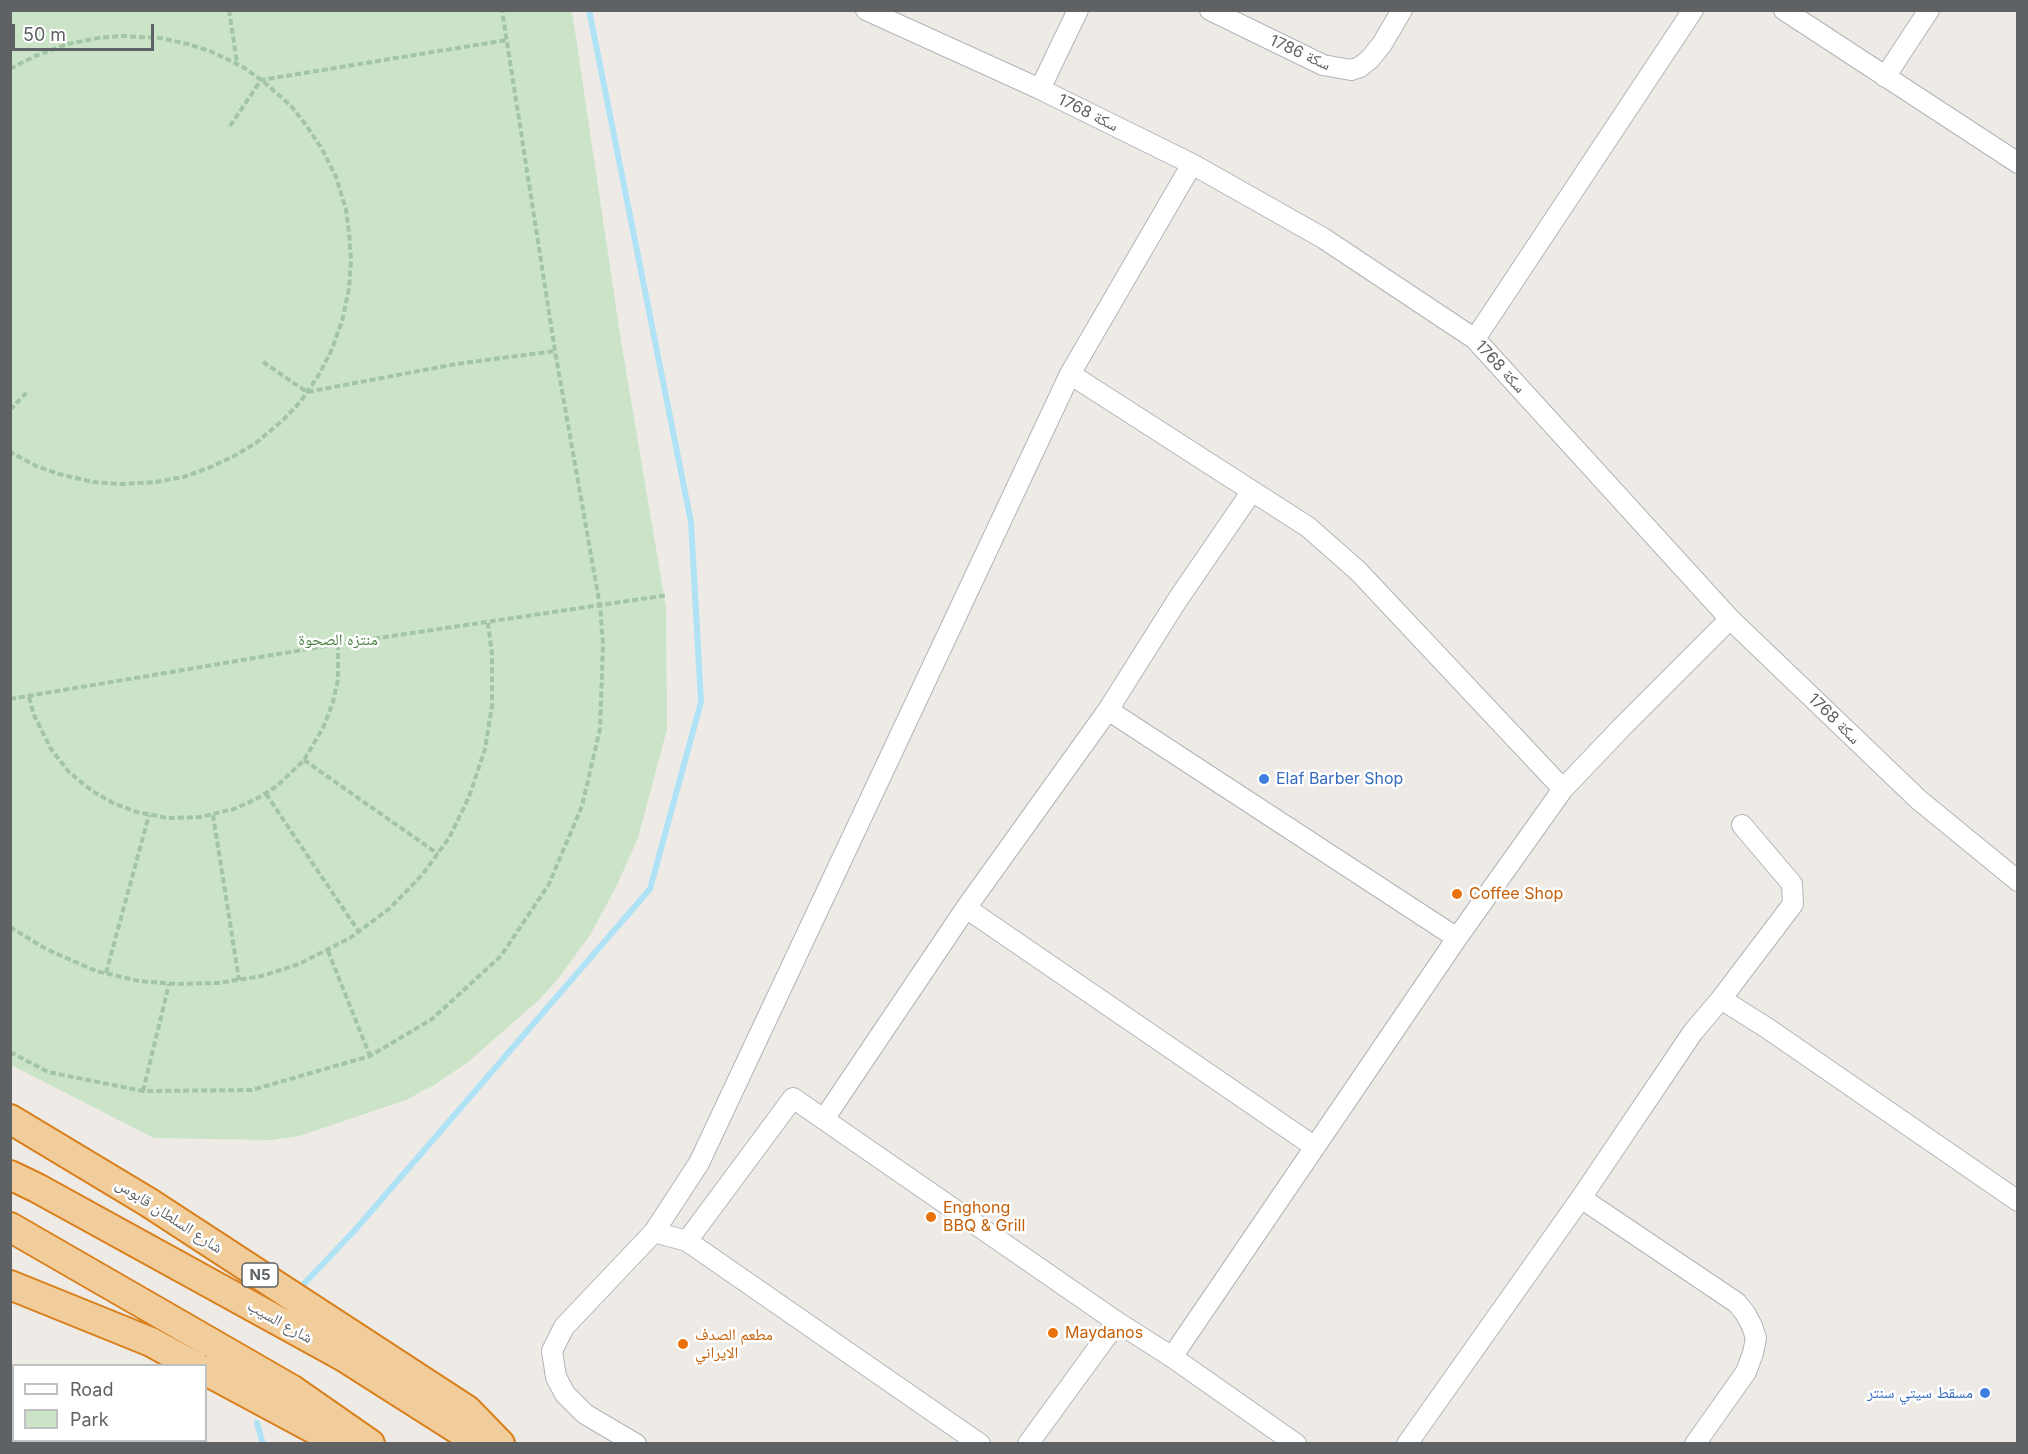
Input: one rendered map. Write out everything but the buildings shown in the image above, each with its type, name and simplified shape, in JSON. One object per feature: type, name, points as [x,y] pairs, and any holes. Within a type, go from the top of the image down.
[{"type":"highway","name":"شارع السلطان قابوس","points":[[10,1119],[148,1202],[467,1410],[500,1443]]},
{"type":"highway","name":"شارع السيب","points":[[10,1175],[38,1188],[344,1357],[481,1443]]},
{"type":"highway","points":[[10,1227],[291,1389],[370,1443]]},
{"type":"highway","points":[[10,1285],[151,1342],[193,1364]]},
{"type":"highway","points":[[207,1372],[342,1443]]},
{"type":"street","name":"سكة 1768","points":[[866,10],[1040,89],[1192,164],[1323,238],[1475,339],[1730,619],[1918,801],[2018,881]]},
{"type":"street","points":[[1040,89],[1078,10]]},
{"type":"street","name":"سكة 1786","points":[[1210,10],[1323,65],[1351,70],[1360,67],[1370,59],[1382,44],[1402,10]]},
{"type":"street","points":[[1475,339],[1693,10]]},
{"type":"street","points":[[1784,10],[2018,163]]},
{"type":"street","points":[[1885,77],[1929,10]]},
{"type":"street","points":[[636,1443],[585,1413],[565,1394],[556,1377],[552,1352],[564,1327],[654,1232],[699,1163],[1070,374],[1192,164]]},
{"type":"street","points":[[1070,374],[1308,527],[1358,571],[1563,789]]},
{"type":"street","points":[[824,1119],[966,908],[1108,710],[1178,599],[1252,491]]},
{"type":"street","points":[[1172,1357],[1457,939],[1563,789],[1730,619]]},
{"type":"street","points":[[1108,710],[1457,939]]},
{"type":"street","points":[[1407,1443],[1581,1198],[1693,1032],[1793,904],[1792,884],[1742,825]]},
{"type":"street","points":[[966,908],[1315,1147]]},
{"type":"street","points":[[1720,999],[1767,1028],[2018,1202]]},
{"type":"street","points":[[687,1241],[793,1098],[1296,1443]]},
{"type":"street","points":[[1581,1198],[1737,1303],[1752,1326],[1756,1338],[1746,1372],[1695,1443]]},
{"type":"street","points":[[654,1232],[687,1241],[980,1443]]},
{"type":"street","points":[[1028,1443],[1117,1322]]},
{"type":"path","points":[[230,10],[237,64]]},
{"type":"path","points":[[10,1052],[48,1072],[142,1091],[252,1090],[370,1056],[432,1019],[501,956],[549,885],[582,806],[600,729],[603,644],[600,606],[555,351],[502,10]]},
{"type":"path","points":[[10,69],[35,56],[68,44],[122,36],[160,38],[188,44],[210,51],[237,64],[261,80],[291,106],[317,140],[336,177],[348,220],[351,261],[344,315],[332,349],[320,373],[283,420],[246,449],[211,468],[168,480],[120,484],[84,481],[45,470],[10,452]]},
{"type":"path","points":[[230,126],[261,80],[507,40]]},
{"type":"path","points":[[263,362],[307,392],[456,364],[555,351]]},
{"type":"path","points":[[10,410],[27,392]]},
{"type":"path","points":[[10,699],[338,644],[669,595]]},
{"type":"path","points":[[10,927],[53,953],[106,974],[139,981],[199,985],[239,981],[288,968],[328,951],[359,932],[404,895],[438,854],[454,829],[469,798],[485,749],[490,720],[493,688],[488,623]]},
{"type":"path","points":[[29,697],[42,733],[51,749],[69,772],[104,798],[149,815],[183,818],[213,815],[234,809],[266,794],[304,760],[323,728],[333,702],[338,679],[338,644]]},
{"type":"path","points":[[304,760],[438,854]]},
{"type":"path","points":[[266,794],[359,932]]},
{"type":"path","points":[[106,974],[149,815]]},
{"type":"path","points":[[213,815],[239,981]]},
{"type":"path","points":[[328,951],[370,1056]]},
{"type":"path","points":[[142,1091],[169,984]]},
{"type":"green space","name":"منتزه الصحوة","points":[[10,11],[572,11],[621,341],[666,608],[667,729],[638,838],[617,885],[590,935],[540,999],[468,1062],[434,1085],[406,1100],[299,1136],[271,1140],[154,1138],[11,1065]]},
{"type":"waterway","points":[[301,1287],[355,1230],[650,889],[701,702],[691,522],[589,10]]},
{"type":"waterway","points":[[257,1423],[263,1444]]},
{"type":"place","name":"Elaf Barber Shop","points":[[1264,779]]},
{"type":"place","name":"Coffee Shop","points":[[1457,894]]},
{"type":"place","name":"Enghong BBQ & Grill","points":[[931,1217]]},
{"type":"place","name":"Maydanos","points":[[1053,1333]]},
{"type":"place","name":"مطعم الصدف الايراني","points":[[683,1344]]},
{"type":"place","name":"مسقط سيتي سنتر","points":[[1985,1393]]}]
